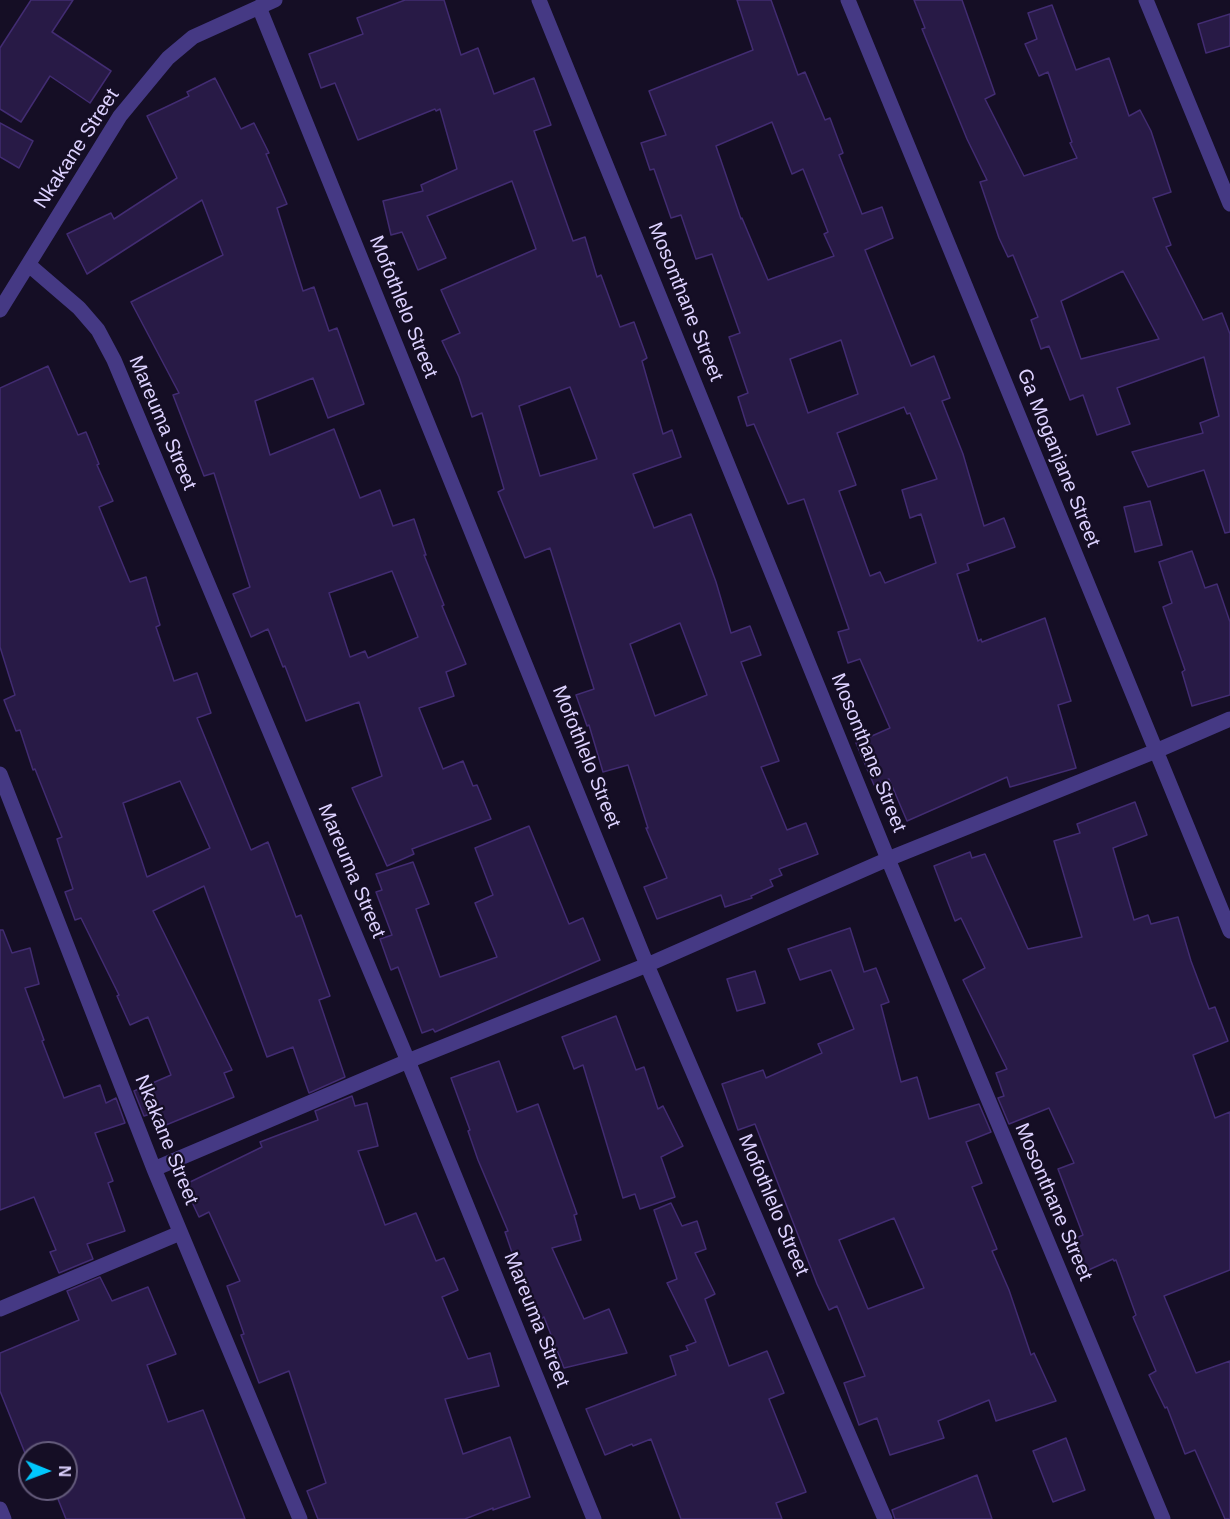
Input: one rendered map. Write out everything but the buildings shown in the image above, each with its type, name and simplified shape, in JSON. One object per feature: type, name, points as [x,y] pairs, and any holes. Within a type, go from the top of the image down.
[{"type":"street","name":"Nkakane Street","points":[[0,310],[120,116],[168,58],[193,37],[275,0]]},
{"type":"street","name":"Mosonthane Street","points":[[539,0],[888,859],[1162,1519]]},
{"type":"street","name":"Ga Moganjane Street","points":[[848,0],[1230,931]]},
{"type":"street","points":[[1146,0],[1230,204]]},
{"type":"street","name":"Mofothlelo Street","points":[[259,7],[647,965],[885,1519]]},
{"type":"street","name":"Mareuma Street","points":[[28,265],[79,308],[98,330],[114,360],[408,1061],[594,1519]]},
{"type":"street","points":[[154,1169],[408,1061],[647,965],[888,859],[1230,719]]},
{"type":"street","name":"Nkakane Street","points":[[0,774],[154,1169],[300,1519]]},
{"type":"street","points":[[0,1308],[180,1233]]},
{"type":"street","points":[[0,1509],[4,1519]]}]
